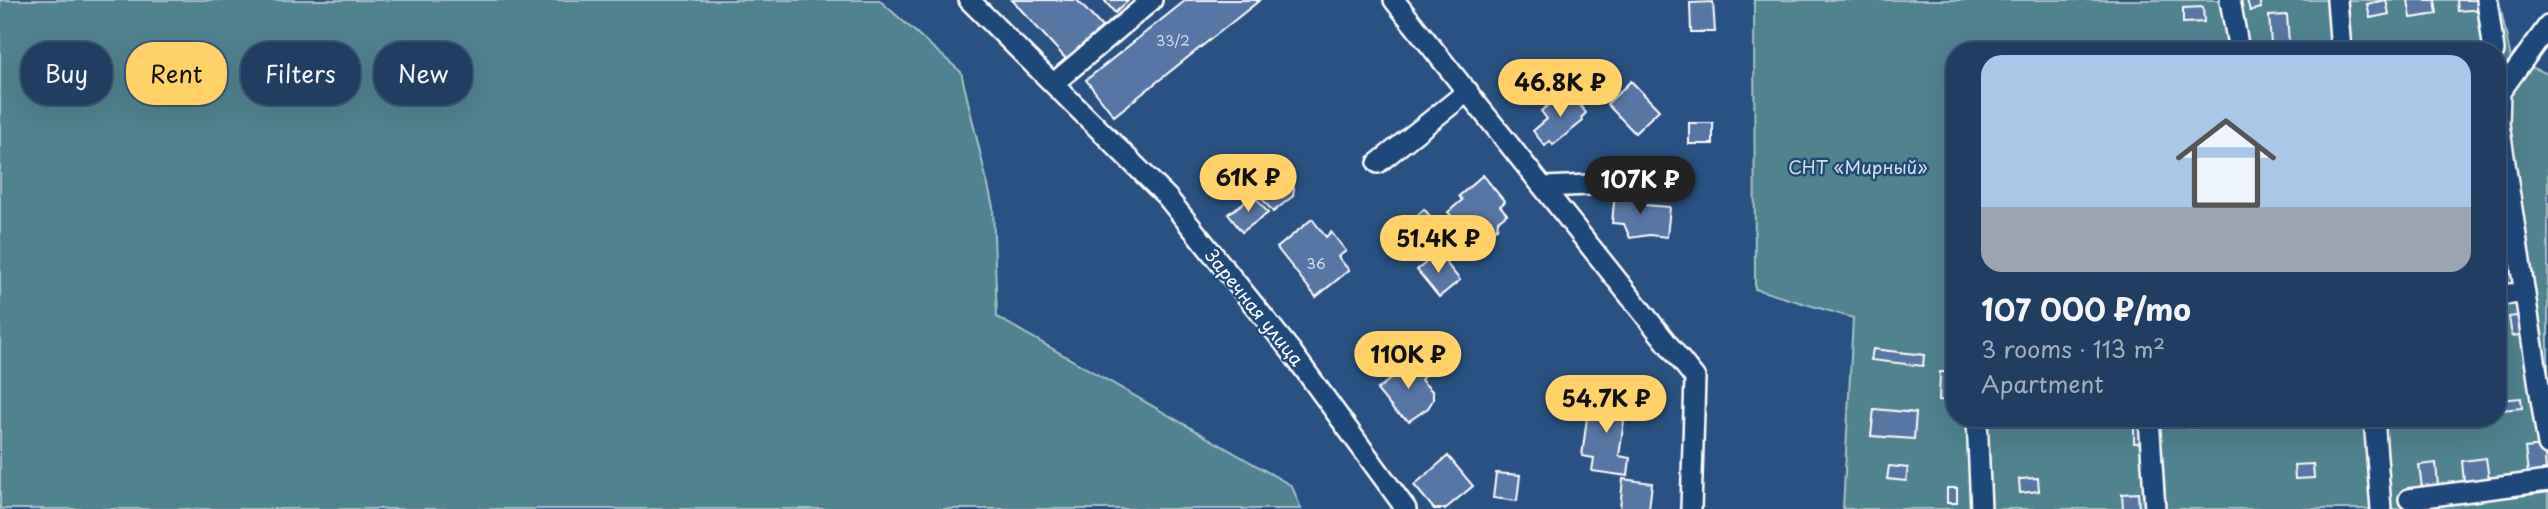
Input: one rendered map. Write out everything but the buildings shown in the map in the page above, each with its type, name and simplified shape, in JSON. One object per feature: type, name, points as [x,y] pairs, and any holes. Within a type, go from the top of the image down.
[{"type":"street","name":"Заречная улица","points":[[969,0],[1167,197],[1291,351],[1406,509]]},
{"type":"street","points":[[1054,83],[1152,0]]},
{"type":"street","points":[[1394,0],[1695,378],[1691,509]]},
{"type":"street","points":[[2230,0],[2237,42]]},
{"type":"street","points":[[2337,0],[2340,42]]},
{"type":"street","points":[[2487,0],[2493,42]]},
{"type":"street","points":[[2506,84],[2548,26]]},
{"type":"street","points":[[1378,163],[1468,92]]},
{"type":"street","points":[[2506,176],[2548,445]]},
{"type":"street","points":[[1544,187],[1680,181]]},
{"type":"street","points":[[2506,295],[2524,293]]},
{"type":"street","points":[[1978,427],[1981,509]]},
{"type":"street","points":[[2150,427],[2155,509]]},
{"type":"street","points":[[2375,427],[2381,509]]},
{"type":"street","points":[[2409,499],[2548,481]]},
{"type":"green space","points":[[0,0],[879,0],[961,72],[993,207],[997,317],[1292,486],[1301,509],[0,509]]},
{"type":"green space","name":"СНТ «Мирный»","points":[[1754,0],[2499,0],[2511,59],[2548,74],[2548,509],[1843,509],[1853,318],[1755,289]]}]
